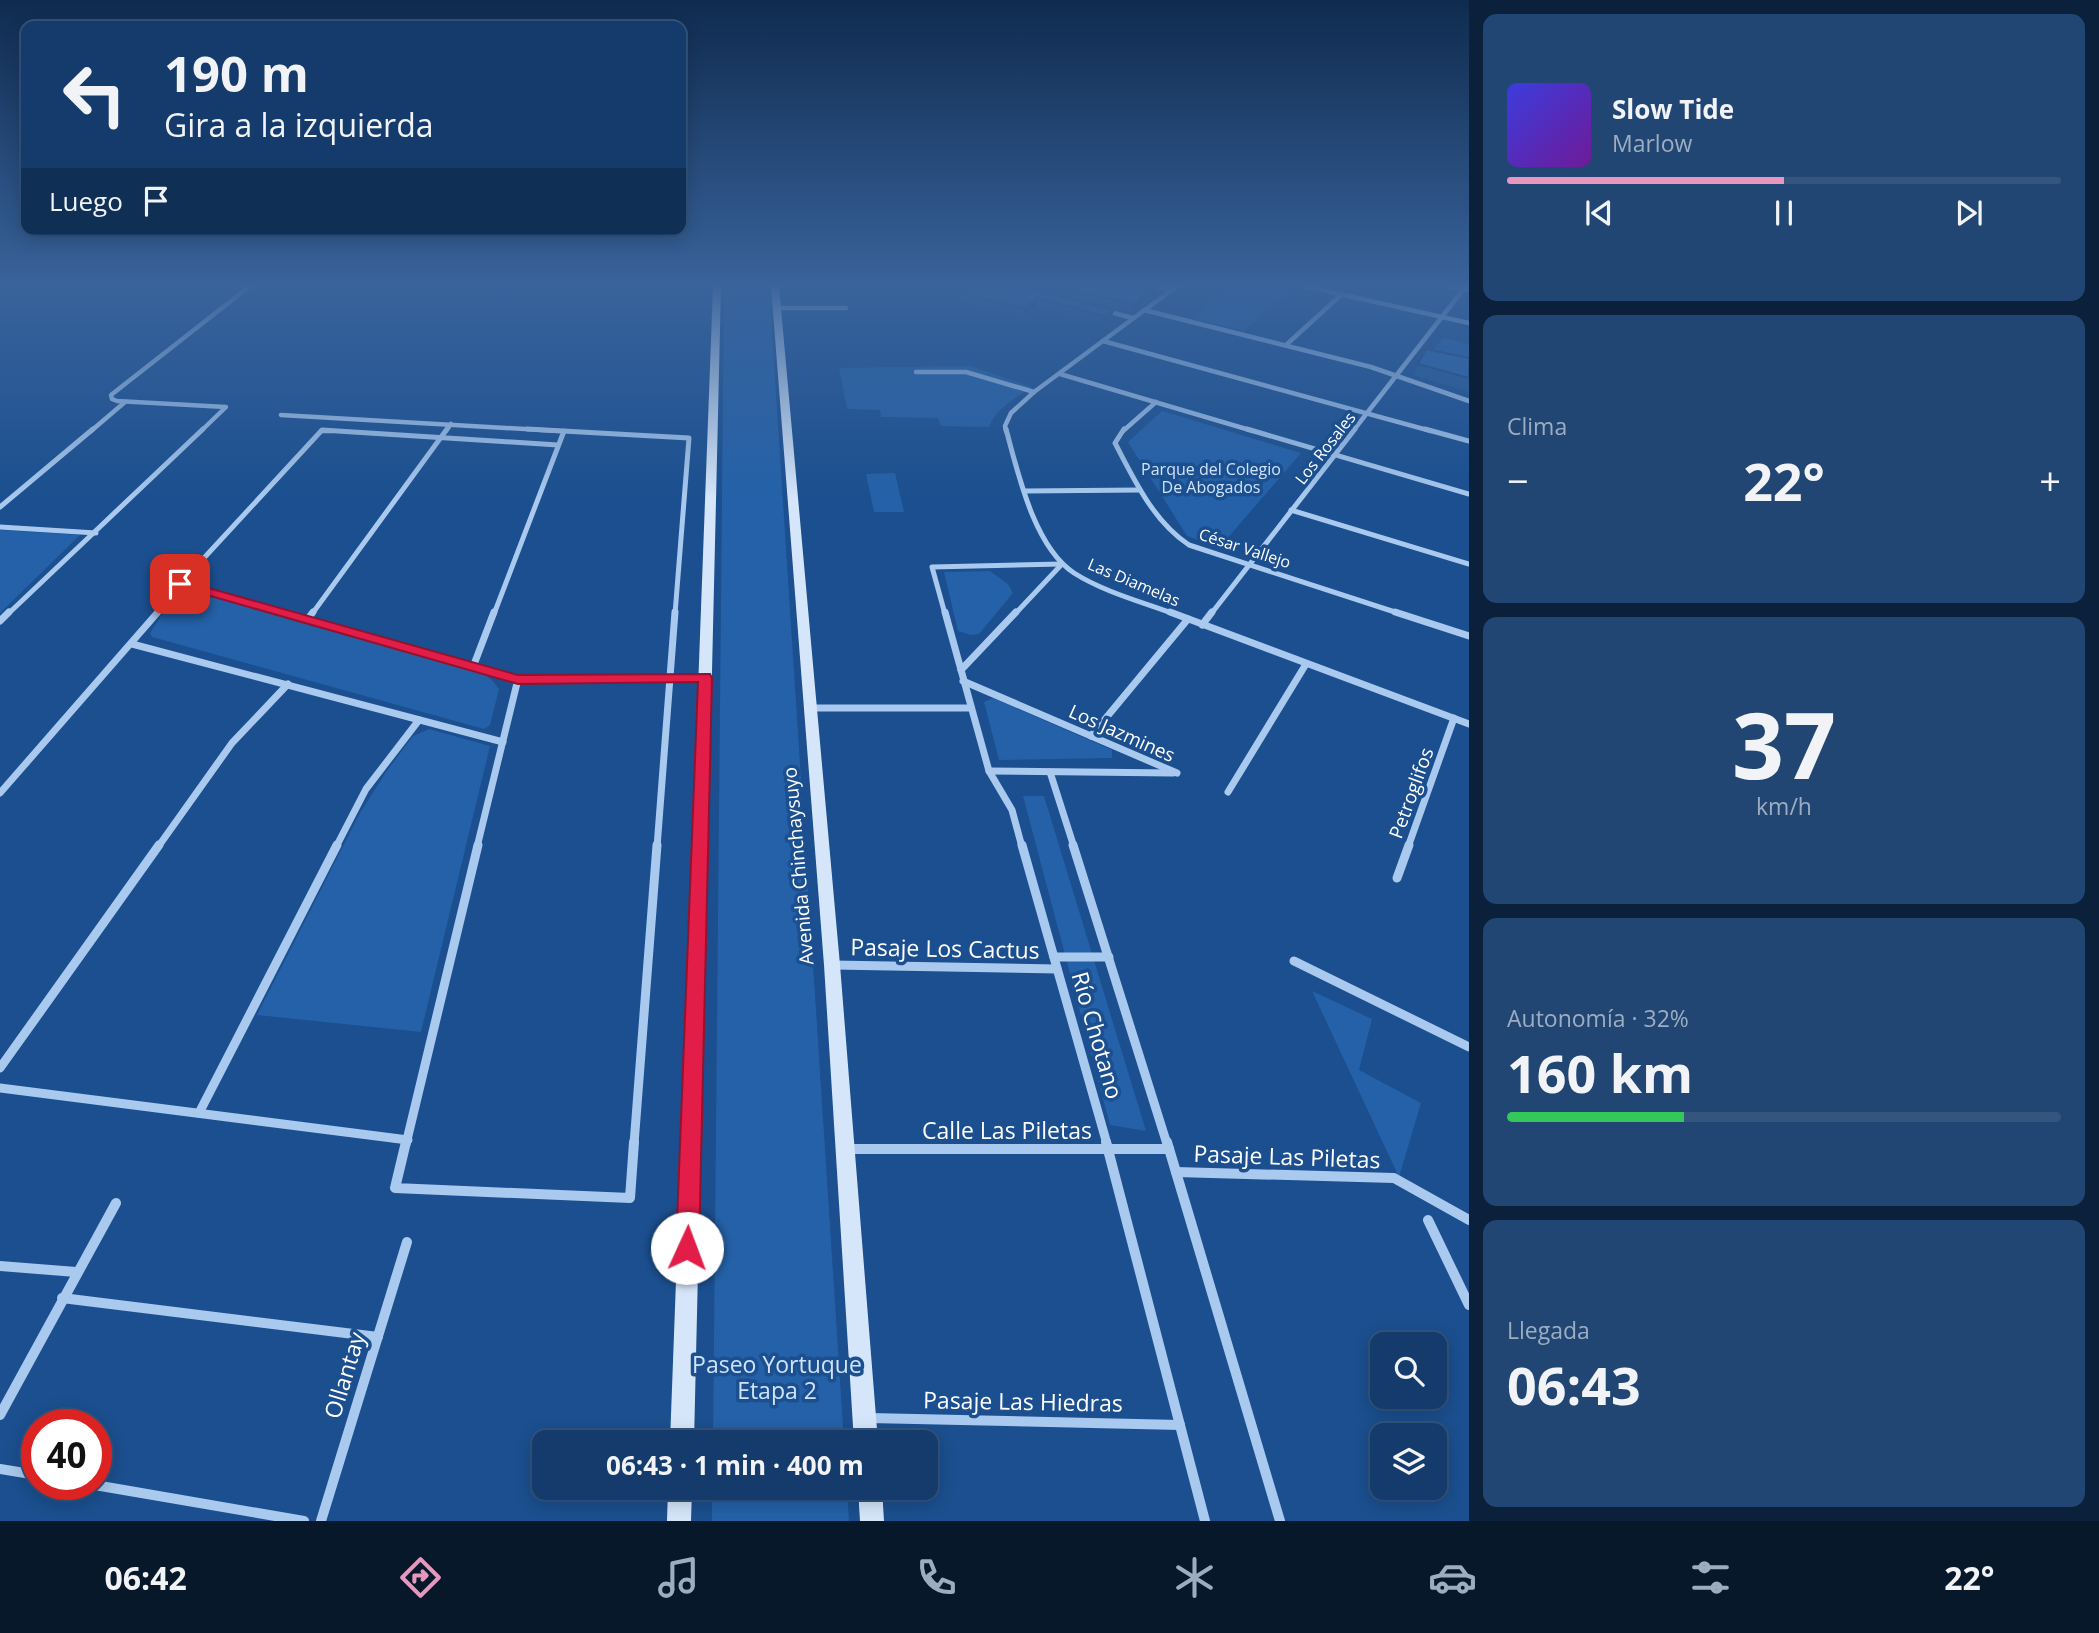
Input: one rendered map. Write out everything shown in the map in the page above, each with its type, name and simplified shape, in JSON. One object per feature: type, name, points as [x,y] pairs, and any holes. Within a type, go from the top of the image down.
[{"type":"street","points":[[0,621],[96,533],[226,407],[112,400],[111,395],[159,357]]},
{"type":"street","points":[[682,1430],[715,357]]},
{"type":"street","name":"Avenida Chinchaysuyo","points":[[781,357],[832,965],[865,1430]]},
{"type":"street","name":"Las Diamelas","points":[[1082,357],[1034,392],[1011,413],[1005,426],[1024,491],[1050,549],[1062,564],[1086,580],[1469,723]]},
{"type":"street","points":[[1162,357],[1469,441]]},
{"type":"street","points":[[1332,357],[1397,374],[1469,401]]},
{"type":"street","name":"Los Rosales","points":[[1202,625],[1410,357]]},
{"type":"street","points":[[916,372],[966,372],[1034,392]]},
{"type":"street","points":[[1060,374],[1469,494]]},
{"type":"street","points":[[0,506],[125,402]]},
{"type":"street","name":"César Vallejo","points":[[1156,402],[1124,430],[1115,443],[1140,490],[1168,531],[1189,545],[1469,636]]},
{"type":"street","points":[[281,415],[689,438],[630,1198],[395,1188],[518,679]]},
{"type":"street","points":[[307,620],[451,424]]},
{"type":"street","points":[[0,793],[132,644],[180,584],[321,430],[558,446]]},
{"type":"street","points":[[473,667],[564,431]]},
{"type":"street","points":[[1024,491],[1140,490]]},
{"type":"street","points":[[1292,510],[1469,564]]},
{"type":"street","points":[[0,527],[96,533]]},
{"type":"street","points":[[961,670],[1062,564]]},
{"type":"street","name":"Río Chotano","points":[[1062,564],[932,567],[989,771],[1012,810],[1108,1149],[1205,1521]]},
{"type":"street","points":[[180,584],[518,679],[705,678]]},
{"type":"street","points":[[1091,736],[1188,619]]},
{"type":"street","points":[[132,644],[503,741]]},
{"type":"street","points":[[1228,792],[1306,664]]},
{"type":"street","name":"Los Jazmines","points":[[964,681],[1177,773],[989,771]]},
{"type":"street","points":[[0,1068],[232,743],[288,684]]},
{"type":"street","points":[[809,708],[971,708]]},
{"type":"street","name":"Petroglifos","points":[[1397,878],[1454,718]]},
{"type":"street","points":[[199,1113],[366,789],[419,720]]},
{"type":"street","name":"Río Chotano","points":[[1050,772],[1169,1149],[1280,1521]]},
{"type":"street","points":[[1054,957],[1109,957]]},
{"type":"street","points":[[1294,961],[1469,1047]]},
{"type":"street","name":"Pasaje Los Cactus","points":[[832,965],[1057,969]]},
{"type":"street","points":[[0,1088],[408,1140]]},
{"type":"street","name":"Calle Las Piletas","points":[[844,1149],[1169,1149]]},
{"type":"street","name":"Pasaje Las Piletas","points":[[1176,1172],[1394,1178],[1469,1220]]},
{"type":"street","points":[[0,1415],[116,1203]]},
{"type":"street","points":[[1428,1220],[1469,1305]]},
{"type":"street","name":"Ollantay","points":[[321,1521],[407,1242]]},
{"type":"street","points":[[0,1266],[76,1272]]},
{"type":"street","points":[[62,1298],[378,1337]]},
{"type":"street","name":"Pasaje Las Hiedras","points":[[864,1418],[1180,1425]]},
{"type":"street","points":[[0,1469],[21,1472]]},
{"type":"street","points":[[112,1488],[304,1521]]},
{"type":"street","points":[[679,1521],[680,1500]]},
{"type":"street","points":[[871,1500],[872,1521]]},
{"type":"green space","name":"Paseo Yortuque Etapa 2","points":[[723,357],[774,357],[843,1430],[713,1430]]},
{"type":"green space","points":[[1428,357],[1469,357],[1469,374],[1423,363]]},
{"type":"green space","points":[[971,366],[1032,387],[1001,409],[989,427],[941,426],[938,418],[881,417],[880,410],[847,409],[839,368]]},
{"type":"green space","name":"Parque del Colegio De Abogados","points":[[1162,411],[1301,453],[1219,548],[1187,536],[1128,442]]},
{"type":"green space","points":[[895,473],[904,512],[874,512],[866,474]]},
{"type":"green space","points":[[0,530],[80,535],[0,613]]},
{"type":"green space","points":[[990,571],[1008,584],[1013,593],[979,634],[971,635],[958,631],[944,572]]},
{"type":"green space","points":[[189,590],[477,670],[492,680],[499,689],[490,725],[484,729],[152,637],[150,633],[175,595]]},
{"type":"green space","points":[[993,698],[1112,750],[1112,758],[999,760],[984,702]]},
{"type":"green space","points":[[429,729],[490,746],[421,1032],[257,1015],[360,813],[413,736]]},
{"type":"green space","points":[[1023,796],[1044,796],[1146,1131],[1110,1125]]},
{"type":"green space","points":[[1312,991],[1372,1019],[1359,1070],[1421,1103],[1399,1177]]},
{"type":"green space","points":[[712,1500],[848,1500],[849,1521],[712,1521]]},
{"type":"building","points":[[1422,357],[1469,358],[1469,378],[1418,364]]},
{"type":"route","points":[[180,584],[518,679],[705,678],[687,1248]]}]
